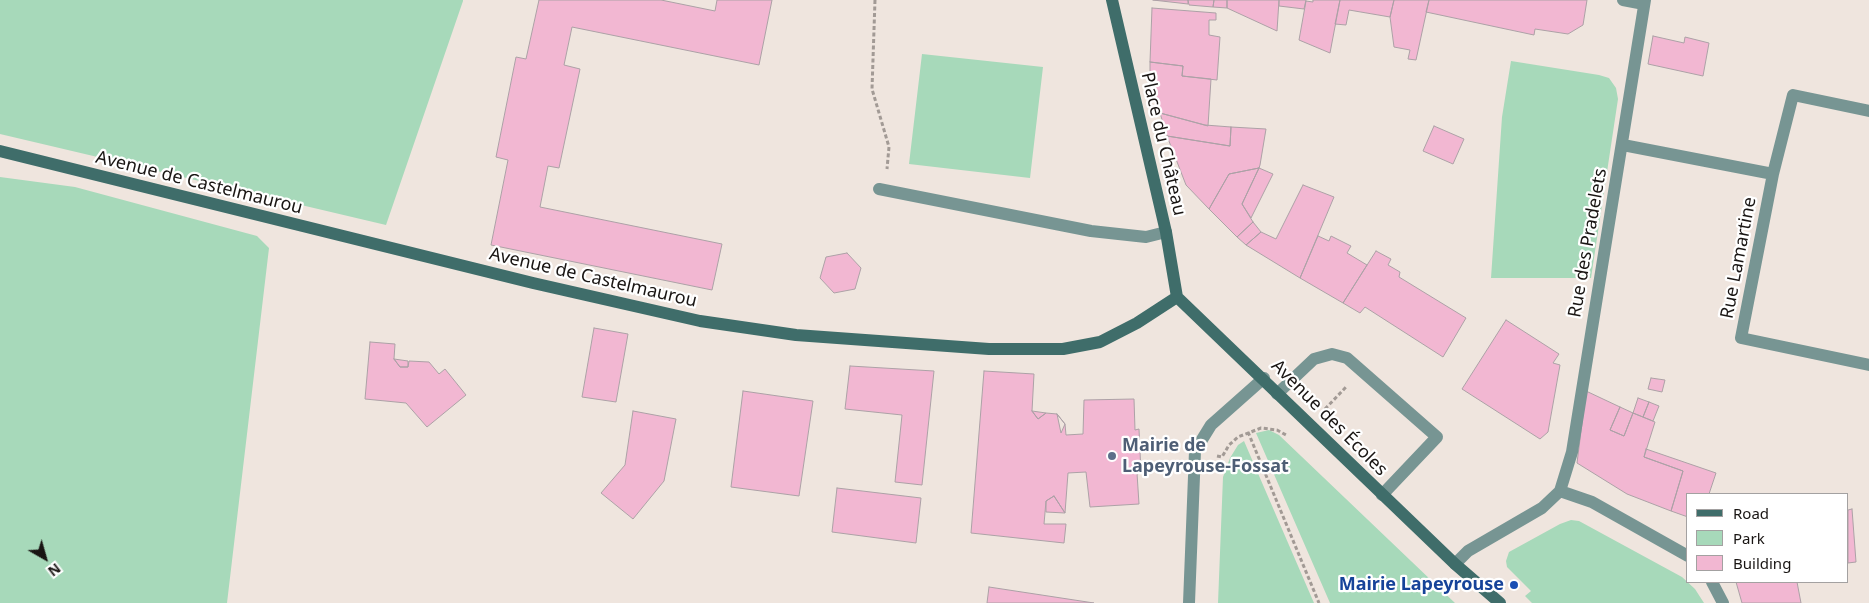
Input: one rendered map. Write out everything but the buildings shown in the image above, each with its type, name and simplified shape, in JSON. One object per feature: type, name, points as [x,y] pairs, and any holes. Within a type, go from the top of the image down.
[{"type":"street","name":"Place du Château","points":[[1112,0],[1166,232],[1177,297]]},
{"type":"street","points":[[1623,0],[1644,2]]},
{"type":"street","name":"Rue des Pradelets","points":[[1560,491],[1572,452],[1623,145],[1644,2]]},
{"type":"street","name":"Rue Lamartine","points":[[1869,111],[1793,95],[1773,174],[1741,338],[1869,365]]},
{"type":"street","points":[[1623,145],[1773,174]]},
{"type":"street","name":"Avenue de Castelmaurou","points":[[0,151],[533,283],[700,321],[796,335],[989,349],[1063,349],[1100,342],[1137,323],[1177,297]]},
{"type":"street","points":[[882,189],[1091,231],[1146,237],[1166,232]]},
{"type":"street","name":"Avenue des Écoles","points":[[1177,297],[1264,378],[1277,394],[1455,564]]},
{"type":"street","points":[[1277,394],[1314,359],[1332,354],[1347,358],[1437,437],[1382,495]]},
{"type":"street","points":[[1189,603],[1195,451],[1211,425],[1264,378]]},
{"type":"street","points":[[1455,564],[1468,551],[1542,508],[1560,491],[1592,502],[1686,555]]},
{"type":"street","points":[[1455,564],[1488,603]]},
{"type":"street","points":[[1455,564],[1500,603]]},
{"type":"street","points":[[1713,583],[1723,603]]},
{"type":"path","points":[[875,0],[872,89],[889,148],[882,189]]},
{"type":"path","points":[[1248,432],[1319,603]]},
{"type":"green space","points":[[0,0],[463,1],[386,225],[0,134]]},
{"type":"green space","points":[[922,54],[1043,67],[1030,178],[909,164]]},
{"type":"green space","points":[[1511,61],[1599,75],[1609,78],[1616,88],[1618,99],[1591,278],[1491,278],[1502,117]]},
{"type":"green space","points":[[0,177],[75,187],[257,236],[269,248],[227,603],[0,603]]},
{"type":"green space","points":[[1269,430],[1279,435],[1455,603],[1330,603],[1256,433]]},
{"type":"green space","points":[[1244,441],[1314,603],[1218,603],[1223,477],[1230,458],[1238,445]]},
{"type":"green space","points":[[1571,520],[1579,521],[1682,577],[1686,583],[1695,589],[1704,603],[1532,603],[1525,596],[1531,591],[1507,567],[1506,561],[1509,552]]},
{"type":"place","name":"Mairie de Lapeyrouse-Fossat","points":[[1112,456]]},
{"type":"place","name":"Mairie Lapeyrouse","points":[[1514,585]]}]
